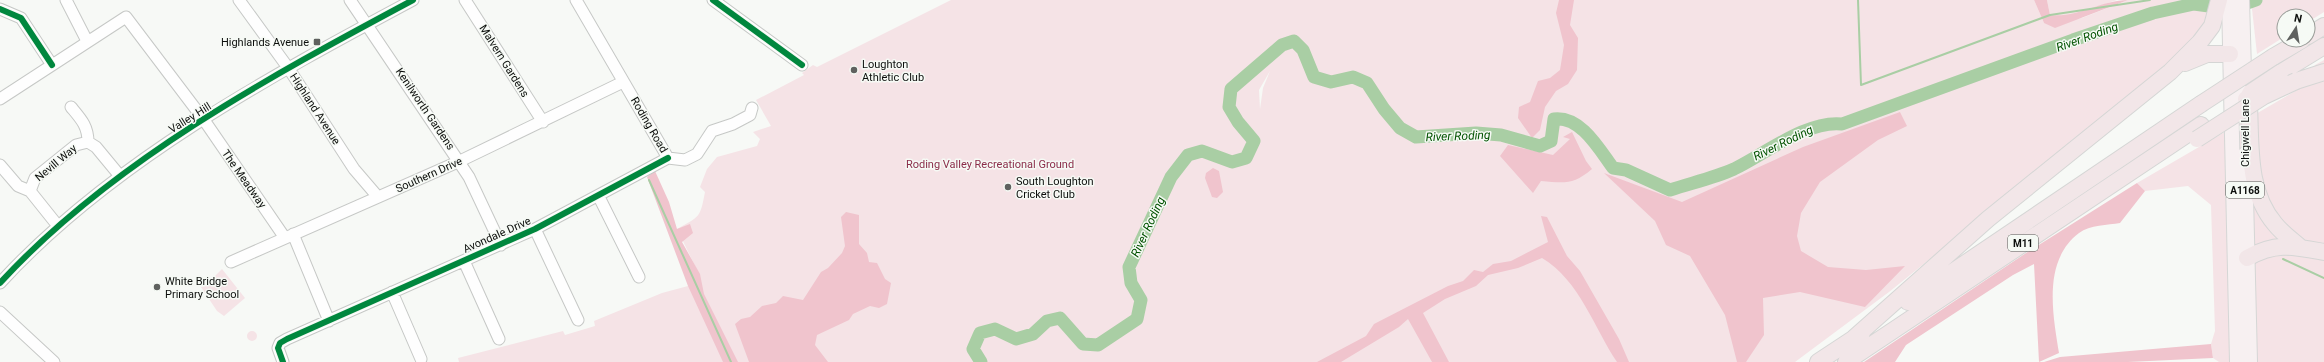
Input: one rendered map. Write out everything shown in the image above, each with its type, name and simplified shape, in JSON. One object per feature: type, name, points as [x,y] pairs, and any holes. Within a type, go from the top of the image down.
[{"type":"highway","name":"M11","points":[[1854,338],[1988,219],[2170,72],[2200,42],[2212,26],[2227,13]]},
{"type":"highway","name":"M11","points":[[2199,132],[2280,73],[2324,46]]},
{"type":"highway","name":"M11","points":[[1818,362],[2201,104],[2288,48]]},
{"type":"highway","name":"M11","points":[[2170,72],[2200,55],[2237,58]]},
{"type":"highway","name":"M11","points":[[1846,362],[2095,195],[2199,132],[2264,96],[2296,81],[2324,72]]},
{"type":"highway","points":[[2246,99],[2249,105],[2252,172],[2256,191],[2273,222],[2300,247]]},
{"type":"highway","points":[[2241,263],[2275,246],[2300,247],[2324,252]]},
{"type":"main road","name":"Chigwell Lane","points":[[2229,0],[2227,13],[2246,99],[2237,362]]},
{"type":"main road","name":"Chigwell Lane","points":[[2227,13],[2242,0]]},
{"type":"main road","name":"Chigwell Lane","points":[[2237,58],[2241,263],[2250,362]]},
{"type":"street","points":[[0,99],[87,41],[66,0]]},
{"type":"street","name":"Highland Avenue","points":[[239,0],[289,69],[354,169],[378,197]]},
{"type":"street","name":"Kenilworth Gardens","points":[[350,0],[368,24],[460,161],[501,245]]},
{"type":"street","name":"Valley Hill","points":[[0,283],[58,226],[120,176],[204,120],[289,69],[413,0]]},
{"type":"street","name":"Malvern Gardens","points":[[465,0],[543,122]]},
{"type":"street","name":"Roding Road","points":[[576,0],[668,158],[685,160],[697,154],[712,131],[733,124],[750,115],[752,108]]},
{"type":"street","points":[[721,2],[802,65]]},
{"type":"street","points":[[0,9],[21,18],[52,65]]},
{"type":"street","name":"The Meadway","points":[[87,41],[126,17],[289,236],[329,321]]},
{"type":"street","name":"Southern Drive","points":[[231,262],[460,161],[623,82]]},
{"type":"street","name":"Nevill Way","points":[[71,107],[88,130],[88,142]]},
{"type":"street","name":"Nevill Way","points":[[30,191],[35,178],[76,145],[88,142],[96,147],[120,176]]},
{"type":"street","name":"Avondale Drive","points":[[283,362],[278,348],[280,343],[535,229],[599,197],[668,158]]},
{"type":"street","name":"Nevill Way","points":[[0,165],[18,186],[30,191],[58,226]]},
{"type":"street","points":[[599,197],[639,277]]},
{"type":"street","points":[[535,229],[578,320]]},
{"type":"street","points":[[464,261],[499,339]]},
{"type":"street","points":[[392,292],[421,360]]},
{"type":"street","points":[[0,312],[54,362]]},
{"type":"green space","name":"Roding Valley Recreational Ground","points":[[951,0],[2034,0],[2044,23],[2082,18],[2128,0],[2213,0],[2206,29],[2164,70],[1889,292],[1795,362],[459,362],[458,358],[563,331],[565,335],[595,326],[594,321],[662,293],[688,286],[699,274],[677,229],[695,218],[700,212],[705,192],[700,187],[707,169],[717,157],[757,146],[760,139],[753,132],[771,126],[756,100],[804,75],[802,73],[813,65],[817,67]],"holes":[[[1270,71],[1263,88],[1260,109],[1259,90]]]},
{"type":"green space","points":[[2047,0],[2117,0],[2065,17],[2050,15]]},
{"type":"green space","points":[[2251,0],[2324,0],[2324,12],[2316,17],[2316,8],[2276,8],[2276,42],[2257,54]]},
{"type":"green space","points":[[2324,60],[2324,362],[2219,362],[2213,358],[2211,344],[2215,331],[2211,205],[2188,186],[2145,191],[2137,183],[2297,90],[2315,65]]},
{"type":"green space","points":[[222,269],[245,298],[224,316],[217,311],[201,287],[205,286]]},
{"type":"green space","points":[[250,331],[254,331],[256,332],[256,340],[250,341],[247,338],[247,334]]},
{"type":"shaded area","points":[[1559,0],[1574,0],[1570,25],[1578,38],[1577,70],[1568,84],[1556,91],[1545,107],[1540,130],[1532,138],[1518,118],[1519,107],[1530,102],[1538,81],[1550,78],[1560,70],[1564,45],[1556,13]]},
{"type":"shaded area","points":[[2034,0],[2047,0],[2050,15],[2061,15],[2080,12],[2108,3],[2128,0],[2055,28],[2044,23]]},
{"type":"shaded area","points":[[1900,112],[1907,126],[1878,140],[1820,182],[1801,213],[1797,236],[1801,251],[1828,267],[1866,270],[1905,266],[1865,307],[1800,292],[1763,298],[1764,335],[1746,362],[1737,362],[1725,315],[1690,256],[1666,245],[1655,221],[1604,173],[1682,202],[1803,147]]},
{"type":"shaded area","points":[[1572,132],[1586,161],[1592,169],[1579,178],[1568,182],[1541,181],[1533,193],[1500,156],[1508,145],[1553,155],[1570,139],[1563,137]]},
{"type":"shaded area","points":[[1213,168],[1219,171],[1223,192],[1217,198],[1212,197],[1205,178],[1206,173]]},
{"type":"shaded area","points":[[655,171],[669,202],[677,229],[690,224],[693,233],[682,242],[700,274],[704,294],[738,362],[723,362],[688,286],[647,177]]},
{"type":"shaded area","points":[[2137,183],[2145,191],[2120,223],[2083,230],[2067,245],[2059,258],[2053,289],[2053,306],[2059,353],[2039,362],[2034,264],[2013,275],[1906,345],[1895,362],[1864,362],[2026,253]]},
{"type":"shaded area","points":[[846,212],[859,215],[859,244],[867,253],[869,262],[877,263],[885,279],[891,283],[887,304],[879,308],[870,306],[853,314],[849,320],[817,335],[815,345],[828,362],[749,362],[735,324],[741,319],[750,317],[762,306],[776,303],[783,296],[803,300],[821,272],[828,268],[842,253],[845,246],[841,217]]},
{"type":"shaded area","points":[[1541,216],[1547,217],[1567,256],[1580,271],[1619,339],[1629,362],[1617,362],[1576,292],[1555,268],[1542,258],[1518,268],[1488,275],[1476,286],[1445,299],[1423,313],[1449,362],[1432,362],[1408,319],[1399,327],[1341,362],[1317,362],[1366,336],[1374,324],[1448,286],[1463,281],[1474,270],[1483,272],[1493,264],[1511,261],[1548,242]]},
{"type":"shaded area","points":[[2211,344],[2213,358],[2128,362],[2044,362],[2060,357]]},
{"type":"waterway","points":[[1858,0],[1861,85],[2050,15],[2150,0]]},
{"type":"waterway","name":"River Roding","points":[[2248,0],[2253,2]]},
{"type":"waterway","name":"River Roding","points":[[981,362],[973,349],[980,333],[995,329],[1016,339],[1033,334],[1047,321],[1060,318],[1083,344],[1098,345],[1137,319],[1141,300],[1131,283],[1129,267],[1171,177],[1188,155],[1202,151],[1232,162],[1246,158],[1254,141],[1238,122],[1229,107],[1231,89],[1282,45],[1294,41],[1303,50],[1314,77],[1331,82],[1353,77],[1367,83],[1384,109],[1400,128],[1416,137],[1476,133],[1501,135],[1540,146],[1551,141],[1554,119],[1564,119],[1581,128],[1595,143],[1613,168],[1626,170],[1670,190],[1734,169],[1786,139],[1815,127],[1829,124],[1842,124],[2073,40],[2153,13],[2194,4],[2231,9],[2256,0]]},
{"type":"waterway","points":[[649,180],[731,362]]},
{"type":"waterway","points":[[2283,259],[2324,278]]},
{"type":"cycle path","points":[[0,283],[44,239],[91,199],[141,161],[248,91],[413,0]]},
{"type":"cycle path","points":[[713,0],[802,65]]},
{"type":"cycle path","points":[[0,9],[21,18],[52,65]]},
{"type":"cycle path","points":[[283,362],[278,348],[280,343],[287,339],[535,229],[668,158]]},
{"type":"place","name":"Highlands Avenue","points":[[317,42]]},
{"type":"place","name":"Loughton Athletic Club","points":[[854,70]]},
{"type":"place","name":"South Loughton Cricket Club","points":[[1008,187]]},
{"type":"place","name":"White Bridge Primary School","points":[[157,287]]}]
